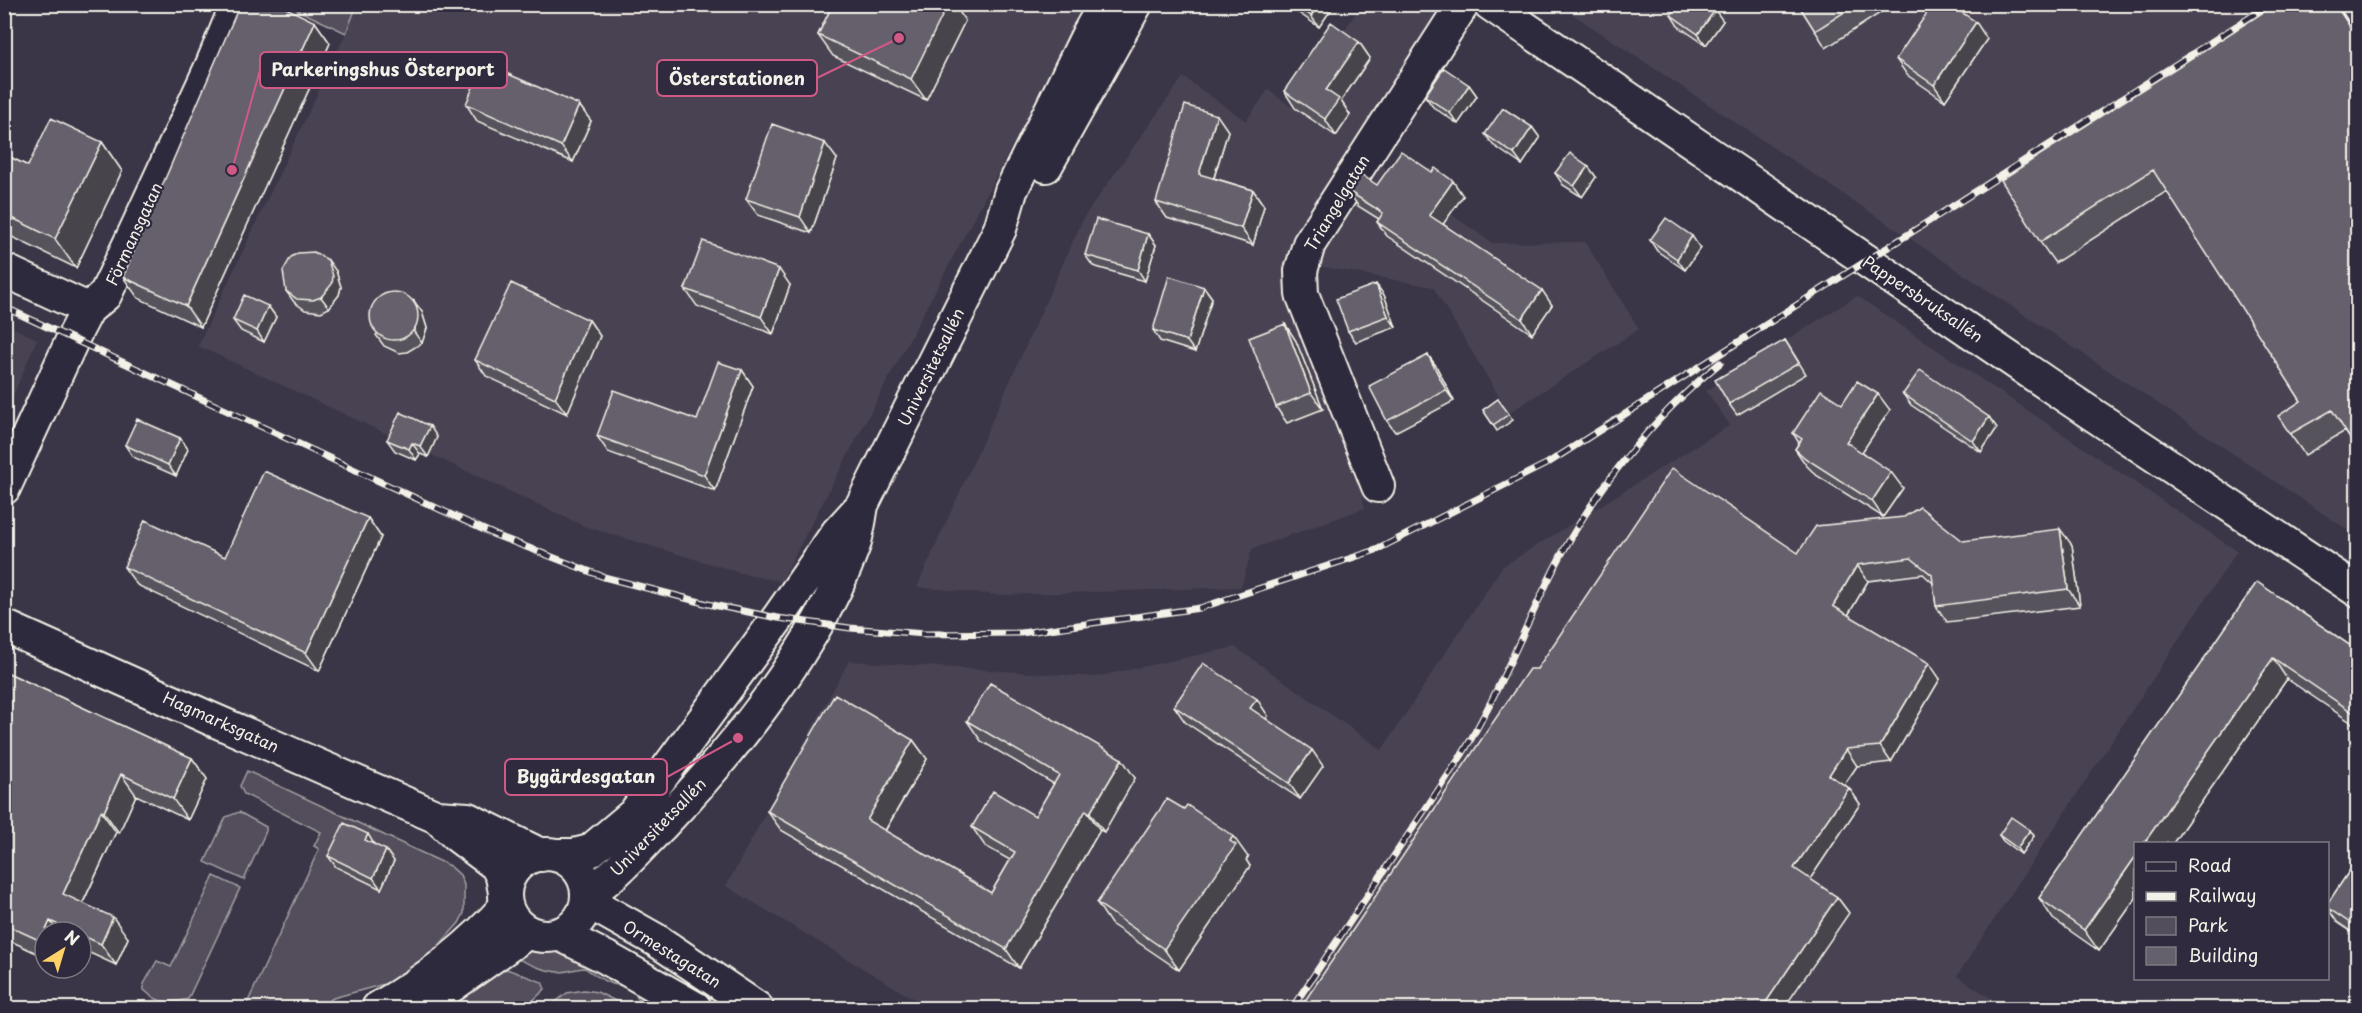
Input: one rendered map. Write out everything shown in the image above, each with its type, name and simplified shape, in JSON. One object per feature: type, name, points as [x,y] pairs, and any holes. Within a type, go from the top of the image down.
[{"type":"street","name":"Förmansgatan","points":[[4,488],[88,309],[105,295],[211,67],[237,4]]},
{"type":"street","name":"Universitetsallén","points":[[587,897],[618,870],[691,794],[725,754],[790,667],[819,623],[854,544],[862,505],[1000,229],[1011,191],[1105,4]]},
{"type":"street","name":"Universitetsallén","points":[[1000,229],[1029,198],[1136,4]]},
{"type":"street","name":"Triangelgatan","points":[[1378,486],[1302,294],[1301,271],[1309,244],[1463,4]]},
{"type":"street","name":"Pappersbruksallén","points":[[1490,4],[2068,398],[2358,591]]},
{"type":"street","points":[[4,270],[88,309]]},
{"type":"street","name":"Universitetsallén","points":[[549,855],[574,855],[590,850],[634,814],[778,618],[837,533],[862,505]]},
{"type":"street","name":"Hagmarksgatan","points":[[4,626],[437,817],[468,819],[549,855]]},
{"type":"street","name":"Hagmarksgatan","points":[[437,817],[456,836],[496,865],[502,876],[506,900]]},
{"type":"street","points":[[549,855],[566,859],[581,874],[587,897],[578,922],[559,934],[543,936],[528,932],[516,922],[506,900],[508,879],[516,867],[528,859],[549,855]]},
{"type":"street","name":"Ormestagatan","points":[[587,897],[757,1008]]},
{"type":"street","points":[[378,1008],[400,996],[483,932],[506,900]]},
{"type":"street","points":[[420,1008],[528,932]]},
{"type":"street","name":"Ormestagatan","points":[[559,934],[607,958],[695,1008]]},
{"type":"shaded area","points":[[357,5],[1087,5],[781,581],[751,576],[584,526],[198,346],[346,33]]},
{"type":"shaded area","points":[[1361,5],[1421,5],[1466,34],[1380,164],[1492,243],[1585,242],[1639,329],[1509,413],[1433,287],[1319,266],[1287,297],[1353,458],[1365,508],[1252,549],[1241,587],[999,595],[917,587],[1084,217],[1183,77],[1246,121],[1268,90],[1293,108]]},
{"type":"shaded area","points":[[1559,5],[2357,5],[2357,536]]},
{"type":"shaded area","points":[[1857,296],[2237,551],[1957,976],[2006,1008],[929,1008],[726,886],[849,661],[1095,677],[1235,647],[1382,750],[1502,567],[1730,425],[1706,391]]},
{"type":"shaded area","points":[[5,324],[37,339],[5,415]]},
{"type":"green space","points":[[287,5],[357,5],[346,33]]},
{"type":"green space","points":[[247,771],[450,866],[460,875],[464,885],[464,913],[459,923],[433,952],[388,983],[333,998],[317,1008],[245,1008],[319,849],[314,846],[321,832],[244,794],[240,786]]},
{"type":"green space","points":[[239,812],[266,827],[244,880],[205,862],[226,817]]},
{"type":"green space","points":[[214,876],[240,888],[188,999],[164,1002],[144,990],[144,984],[157,961],[171,967]]},
{"type":"green space","points":[[519,945],[571,952],[624,985],[608,982],[585,968],[561,972],[536,967],[513,957]]},
{"type":"green space","points":[[501,967],[542,982],[545,989],[525,1008],[439,1008]]},
{"type":"green space","points":[[640,989],[673,1008],[643,1004],[636,996]]},
{"type":"green space","points":[[584,990],[597,992],[630,1008],[548,1008],[567,993]]},
{"type":"building","points":[[240,4],[278,4],[315,22],[186,306],[123,277]]},
{"type":"building","points":[[833,4],[948,4],[911,79],[818,35]]},
{"type":"building","points":[[1295,4],[1319,4],[1311,16]]},
{"type":"building","points":[[1678,4],[1707,4],[1715,10],[1698,34],[1671,15]]},
{"type":"building","points":[[1798,4],[1857,4],[1815,31]]},
{"type":"building","points":[[1933,4],[1949,4],[1976,22],[1934,85],[1896,59]]},
{"type":"building","points":[[2276,4],[2335,4],[2358,39],[2358,451],[2332,410],[2290,434],[2278,416],[2301,401],[2153,170],[2040,242],[2001,180]]},
{"type":"building","points":[[1331,22],[1359,42],[1326,90],[1339,99],[1325,119],[1284,91]]},
{"type":"building","points":[[483,63],[579,105],[561,146],[466,104]]},
{"type":"building","points":[[1444,68],[1469,85],[1450,113],[1425,96]]},
{"type":"building","points":[[1185,105],[1217,115],[1199,174],[1253,190],[1241,228],[1156,202]]},
{"type":"building","points":[[1503,108],[1532,127],[1514,154],[1485,134]]},
{"type":"building","points":[[51,118],[102,142],[55,239],[4,214],[4,154],[28,166]]},
{"type":"building","points":[[772,124],[825,143],[800,217],[746,199]]},
{"type":"building","points":[[1401,151],[1432,172],[1435,168],[1453,181],[1429,215],[1542,290],[1522,319],[1377,222],[1383,213],[1348,191],[1359,173],[1377,185]]},
{"type":"building","points":[[1570,153],[1588,166],[1574,186],[1555,173]]},
{"type":"building","points":[[1666,218],[1692,236],[1677,259],[1650,240]]},
{"type":"building","points":[[1096,219],[1148,234],[1138,270],[1085,255]]},
{"type":"building","points":[[703,241],[779,269],[761,317],[685,289]]},
{"type":"building","points":[[314,252],[328,260],[333,276],[332,284],[321,297],[313,300],[297,299],[286,291],[283,271],[291,257],[298,253]]},
{"type":"building","points":[[1169,276],[1204,287],[1187,341],[1153,330]]},
{"type":"building","points":[[511,283],[589,320],[555,398],[475,360]]},
{"type":"building","points":[[1376,284],[1388,316],[1348,331],[1336,299]]},
{"type":"building","points":[[389,292],[399,292],[414,302],[418,316],[417,325],[408,336],[399,340],[389,340],[374,330],[370,321],[370,311],[380,296]]},
{"type":"building","points":[[244,295],[268,306],[257,331],[233,320]]},
{"type":"building","points":[[1285,324],[1311,393],[1276,407],[1249,338]]},
{"type":"building","points":[[1785,340],[1799,363],[1729,404],[1715,380]]},
{"type":"building","points":[[1428,355],[1446,390],[1387,421],[1369,386]]},
{"type":"building","points":[[718,362],[742,370],[704,475],[597,436],[614,390],[697,420]]},
{"type":"building","points":[[1920,370],[1989,417],[1973,441],[1903,394]]},
{"type":"building","points":[[1857,381],[1878,394],[1846,442],[1891,472],[1872,501],[1805,458],[1795,449],[1802,439],[1793,433],[1821,390],[1842,404]]},
{"type":"building","points":[[1498,399],[1509,414],[1493,425],[1483,410]]},
{"type":"building","points":[[400,412],[430,426],[420,446],[412,443],[409,449],[387,440]]},
{"type":"building","points":[[137,419],[180,438],[168,465],[125,445]]},
{"type":"building","points":[[1672,468],[1798,553],[1816,526],[1904,517],[1920,507],[1963,541],[2060,529],[2068,589],[1936,606],[1932,575],[1911,558],[1857,565],[1833,606],[1929,663],[1880,746],[1846,749],[1829,775],[1849,788],[1794,868],[1837,897],[1762,1008],[1300,1008],[1529,669],[1537,669]]},
{"type":"building","points":[[264,471],[368,518],[306,653],[124,567],[145,520],[225,557]]},
{"type":"building","points":[[2257,582],[2358,651],[2358,716],[2273,658],[2145,842],[2134,842],[2134,859],[2084,930],[2039,898]]},
{"type":"building","points":[[1203,663],[1257,699],[1250,708],[1312,750],[1289,783],[1174,706]]},
{"type":"building","points":[[4,671],[192,758],[173,799],[121,774],[104,812],[101,811],[63,894],[113,917],[101,944],[93,940],[93,920],[33,920],[33,937],[4,924]]},
{"type":"building","points":[[990,683],[1122,759],[1090,813],[1086,810],[1006,949],[767,811],[835,694],[913,740],[867,820],[991,893],[1015,852],[972,827],[993,791],[1035,816],[1059,775],[967,721]]},
{"type":"building","points":[[1167,799],[1184,809],[1187,805],[1233,836],[1230,841],[1236,845],[1164,949],[1097,903]]},
{"type":"building","points":[[2011,817],[2030,830],[2017,848],[1999,835]]},
{"type":"building","points":[[344,823],[368,834],[365,840],[386,850],[373,878],[328,856]]},
{"type":"building","points":[[2358,858],[2358,919],[2353,925],[2329,909],[2329,902]]},
{"type":"railway","points":[[4,307],[495,535],[604,577],[708,604],[778,618],[850,628],[925,634],[1021,633],[1200,608],[1376,550],[1548,463],[2271,4]]},
{"type":"railway","points":[[1292,1008],[1463,753],[1498,687],[1552,573],[1585,515],[1625,459],[1647,433],[1670,408],[1720,363]]},
{"type":"place","name":"Österstationen","points":[[899,38]]},
{"type":"place","name":"Parkeringshus Österport","points":[[232,170]]},
{"type":"place","name":"Bygärdesgatan","points":[[738,738]]}]
